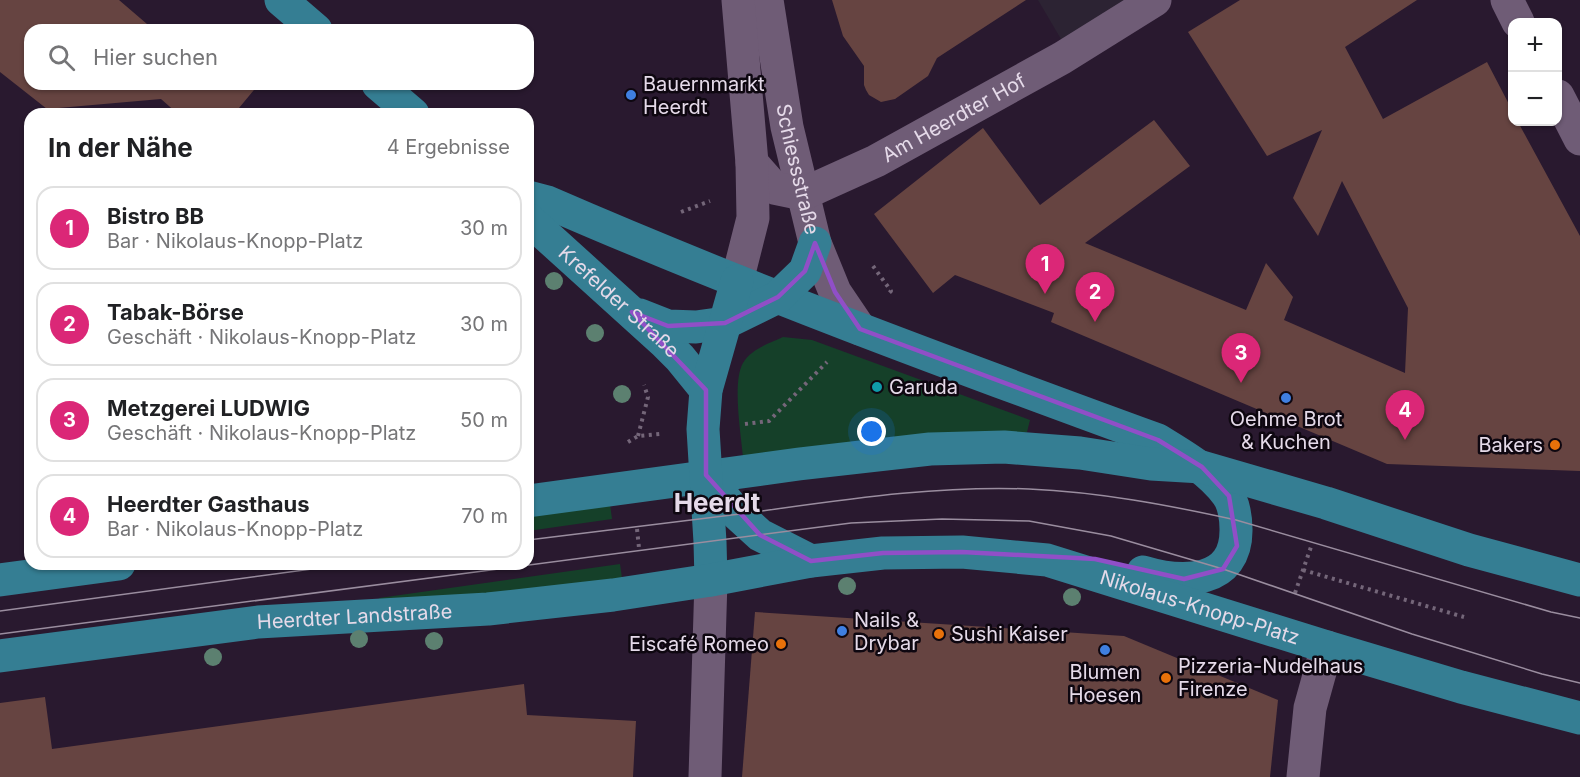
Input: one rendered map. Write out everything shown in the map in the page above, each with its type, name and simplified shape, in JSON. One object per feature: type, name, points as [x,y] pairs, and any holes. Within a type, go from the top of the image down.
[{"type":"main road","points":[[281,0],[309,24]]},
{"type":"main road","points":[[385,90],[405,108]]},
{"type":"main road","name":"Krefelder Straße","points":[[534,198],[737,281]]},
{"type":"main road","name":"Krefelder Straße","points":[[534,224],[680,358],[706,390]]},
{"type":"main road","points":[[632,312],[668,326],[696,327],[725,323],[778,297],[805,271],[815,243]]},
{"type":"main road","points":[[711,580],[703,429],[706,390],[737,281],[1158,440],[1202,467],[1229,496],[1236,520],[1237,546],[1222,569],[1202,577],[1184,579],[1153,575],[1095,559],[1047,560]]},
{"type":"main road","points":[[706,390],[729,348],[756,329],[792,320],[860,329]]},
{"type":"main road","points":[[534,500],[706,475],[930,449],[1004,447],[1080,453],[1151,464],[1202,467],[1326,503],[1469,550],[1580,580]]},
{"type":"main road","points":[[706,475],[737,514],[760,535],[811,561]]},
{"type":"main road","name":"Nikolaus-Knopp-Platz","points":[[711,580],[811,561],[883,553],[962,552],[1047,560],[1461,687],[1580,718]]},
{"type":"main road","points":[[0,580],[74,570]]},
{"type":"main road","name":"Heerdter Landstraße","points":[[0,657],[258,622],[488,609],[645,591],[711,580]]},
{"type":"street","name":"Schiessstraße","points":[[737,281],[753,218],[752,163],[738,0]]},
{"type":"street","name":"Schiessstraße","points":[[767,0],[787,127],[815,243],[835,292],[860,329]]},
{"type":"street","name":"Am Heerdter Hof","points":[[803,194],[876,161],[907,144],[1062,58],[1155,0]]},
{"type":"street","points":[[1507,0],[1516,18]]},
{"type":"street","points":[[1562,105],[1580,139]]},
{"type":"street","points":[[752,163],[774,188],[803,194]]},
{"type":"street","points":[[705,777],[711,580]]},
{"type":"street","points":[[1303,777],[1310,708],[1327,647]]},
{"type":"path","points":[[703,429],[768,421],[860,329]]},
{"type":"path","points":[[631,486],[645,591]]},
{"type":"path","points":[[1281,633],[1326,503]]},
{"type":"path","points":[[1303,570],[1464,617]]},
{"type":"highlighted area","points":[[815,243],[835,292],[860,329],[1158,440],[1202,467],[1229,496],[1237,546],[1223,569],[1184,579],[1095,559],[962,552],[883,553],[811,561],[760,535],[706,475],[706,390],[632,312],[668,326],[725,323],[778,297],[805,271]]},
{"type":"shaded area","points":[[1038,0],[1155,0],[1068,51]]},
{"type":"green space","points":[[783,337],[812,340],[1030,420],[1027,432],[957,434],[743,457],[738,382],[743,363],[761,347]]},
{"type":"green space","points":[[610,504],[612,519],[534,530],[534,515]]},
{"type":"green space","points":[[620,564],[622,578],[530,591],[380,603],[379,598]]},
{"type":"building","points":[[0,0],[119,0],[147,24],[24,24],[24,90],[254,90],[239,108],[171,108],[161,99],[46,108],[0,72]]},
{"type":"building","points":[[832,0],[1026,0],[937,58],[928,76],[895,99],[881,102],[869,95],[866,90],[864,66],[843,36]]},
{"type":"building","points":[[1240,0],[1417,0],[1345,47],[1383,119],[1487,62],[1508,102],[1508,126],[1520,126],[1580,236],[1580,471],[1387,464],[1051,322],[1054,313],[955,275],[933,293],[874,214],[983,128],[1040,205],[1154,120],[1190,166],[1085,243],[1246,310],[1266,263],[1293,297],[1284,320],[1405,373],[1408,308],[1342,181],[1318,236],[1293,198],[1322,130],[1267,156],[1188,32]]},
{"type":"building","points":[[755,612],[1124,636],[1278,700],[1270,777],[742,777]]},
{"type":"building","points":[[524,684],[527,715],[636,721],[633,777],[0,777],[0,703],[45,697],[52,749]]},
{"type":"tram line","points":[[534,539],[848,499],[957,489],[1029,489],[1133,500],[1236,520],[1551,612],[1580,618]]},
{"type":"tram line","points":[[534,564],[851,523],[942,519],[1029,521],[1111,536],[1223,569],[1412,634],[1542,674],[1580,683]]},
{"type":"tram line","points":[[0,611],[304,570]]},
{"type":"tram line","points":[[0,634],[491,570]]},
{"type":"place","name":"Bauernmarkt Heerdt","points":[[631,95]]},
{"type":"place","name":"Bistro BB","points":[[1045,294]]},
{"type":"place","name":"Tabak-Börse","points":[[1095,322]]},
{"type":"place","name":"Metzgerei LUDWIG","points":[[1241,383]]},
{"type":"place","name":"Garuda","points":[[877,387]]},
{"type":"place","name":"Oehme Brot & Kuchen","points":[[1286,398]]},
{"type":"place","name":"Heerdter Gasthaus","points":[[1405,440]]},
{"type":"place","name":"Bakers","points":[[1555,445]]},
{"type":"place","name":"Nails & Drybar","points":[[842,631]]},
{"type":"place","name":"Sushi Kaiser","points":[[939,634]]},
{"type":"place","name":"Eiscafé Romeo","points":[[781,644]]},
{"type":"place","name":"Blumen Hoesen","points":[[1105,650]]},
{"type":"place","name":"Pizzeria-Nudelhaus Firenze","points":[[1166,678]]},
{"type":"district","name":"Heerdt","points":[[717,502]]}]
